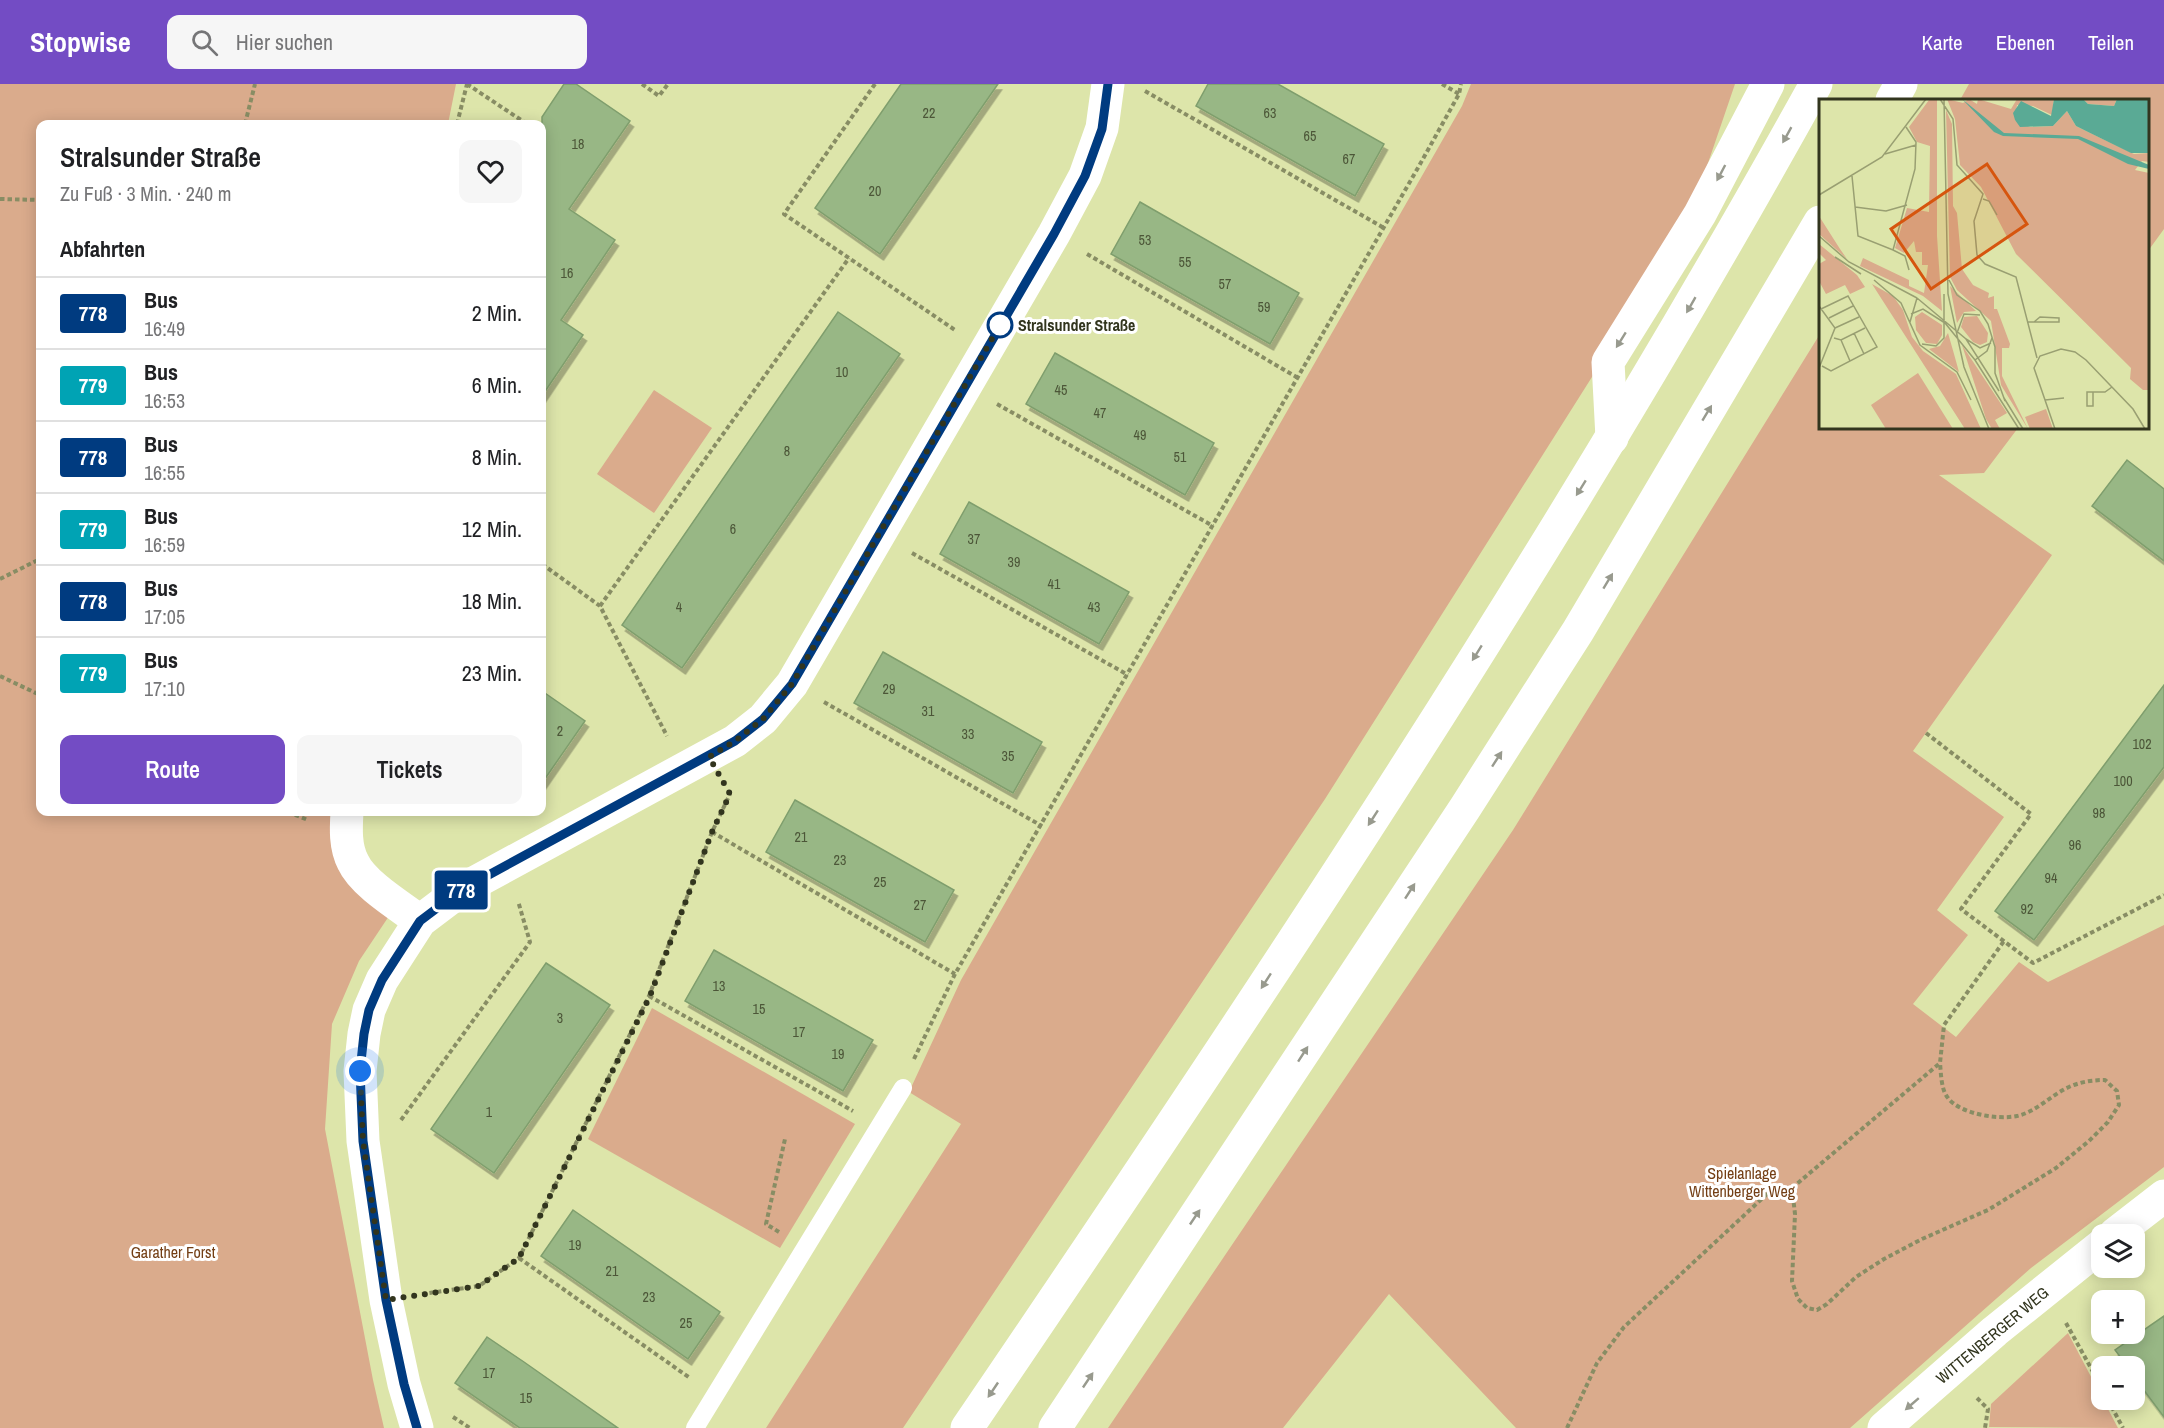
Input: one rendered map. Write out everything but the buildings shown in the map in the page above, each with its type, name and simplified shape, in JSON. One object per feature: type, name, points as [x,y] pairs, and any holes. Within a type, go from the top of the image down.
[{"type":"main road","points":[[417,1428],[404,1384],[386,1300],[363,1141],[360,1071],[364,1034],[369,1010],[382,980],[420,921],[461,890],[735,741],[763,719],[792,684],[1054,234],[1085,176],[1102,129],[1108,84]]},
{"type":"main road","points":[[1612,438],[1608,362],[1700,214],[1768,84]]},
{"type":"main road","points":[[967,1428],[1223,1048],[1373,819],[1612,438],[1742,217],[1816,84]]},
{"type":"main road","points":[[1893,99],[1901,84]]},
{"type":"main road","points":[[1055,1428],[1446,838],[1572,641],[1819,225]]},
{"type":"main road","points":[[347,816],[346,839],[353,863],[366,879],[420,921]]},
{"type":"main road","points":[[2128,1224],[2164,1196]]},
{"type":"main road","name":"WITTENBERGER WEG","points":[[1884,1428],[2048,1287],[2091,1254]]},
{"type":"lane","points":[[695,1428],[903,1088]]},
{"type":"path","points":[[246,120],[255,84]]},
{"type":"path","points":[[459,120],[467,84],[521,120]]},
{"type":"path","points":[[642,84],[659,96],[668,84]]},
{"type":"path","points":[[875,84],[784,214],[986,351]]},
{"type":"path","points":[[1442,84],[1458,94]]},
{"type":"path","points":[[903,1088],[904,1080],[955,974],[1384,228],[1458,94],[1461,84]]},
{"type":"path","points":[[1143,90],[1384,228]]},
{"type":"path","points":[[0,199],[36,200]]},
{"type":"path","points":[[1054,234],[1298,378]]},
{"type":"path","points":[[600,606],[849,258]]},
{"type":"path","points":[[965,386],[1213,526]]},
{"type":"path","points":[[880,535],[1128,675]]},
{"type":"path","points":[[0,579],[36,562]]},
{"type":"path","points":[[386,1300],[479,1286],[519,1258],[650,996],[712,832],[730,794],[696,763],[600,606],[546,567]]},
{"type":"path","points":[[0,676],[36,693]]},
{"type":"path","points":[[792,684],[1042,826]]},
{"type":"path","points":[[1926,733],[2031,814],[1961,909],[2033,963],[2164,895]]},
{"type":"path","points":[[712,832],[955,974]]},
{"type":"path","points":[[368,1167],[530,942],[507,865]]},
{"type":"path","points":[[1792,1188],[1795,1214],[1792,1281],[1798,1299],[1807,1308],[1817,1310],[1827,1304],[1856,1277],[1884,1259],[1922,1239],[1988,1210],[2056,1168],[2108,1122],[2119,1105],[2117,1091],[2105,1080],[2091,1080],[2069,1087],[2017,1116],[1991,1117],[1965,1110],[1947,1098],[1942,1084],[1940,1063],[1944,1024],[2004,941]]},
{"type":"path","points":[[650,996],[880,1127]]},
{"type":"path","points":[[1567,1428],[1597,1363],[1624,1327],[1767,1194],[1792,1188],[1940,1063]]},
{"type":"path","points":[[785,1139],[766,1224],[805,1249]]},
{"type":"path","points":[[519,1258],[715,1396]]},
{"type":"path","points":[[2048,1287],[2091,1367]]},
{"type":"path","points":[[2113,1410],[2123,1428]]},
{"type":"green space","name":"Garather Forst","points":[[0,84],[456,84],[449,120],[36,120],[36,816],[338,816],[389,916],[359,961],[332,1024],[325,1129],[384,1428],[0,1428]]},
{"type":"green space","points":[[1471,84],[1735,84],[1693,207],[1604,358],[1325,799],[903,1428],[766,1428],[961,1124],[909,1092],[961,980],[1462,106]]},
{"type":"green space","points":[[1969,84],[2164,84],[2164,229],[2149,250],[2149,99],[1961,99]]},
{"type":"green space","name":"Spielanlage Wittenberger Weg","points":[[1819,336],[1819,429],[2017,429],[1984,473],[1939,475],[2052,555],[1913,751],[2004,817],[1937,910],[1968,935],[1913,1004],[1956,1037],[2019,962],[2048,982],[2164,925],[2164,1167],[2031,1268],[1850,1428],[1516,1428],[1389,1294],[1283,1428],[1108,1428],[1513,830]]},
{"type":"green space","points":[[654,390],[712,428],[654,513],[597,474]]},
{"type":"green space","points":[[652,1008],[855,1124],[780,1248],[588,1139]]},
{"type":"green space","points":[[2068,1333],[2091,1377],[2091,1410],[2109,1410],[2118,1428],[1989,1427],[1991,1404]]},
{"type":"bus line","name":"778","points":[[417,1428],[404,1384],[386,1300],[363,1141],[360,1071],[364,1034],[369,1010],[382,980],[420,921],[461,890],[735,741],[763,719],[792,684],[1054,234],[1085,176],[1102,129],[1108,84]]},
{"type":"place","name":"Stralsunder Straße","points":[[1000,325]]},
{"type":"route","points":[[360,1071],[363,1141],[386,1300],[479,1286],[519,1258],[650,996],[712,832],[730,794],[709,757],[735,741],[763,719],[792,684],[1000,325]]}]
